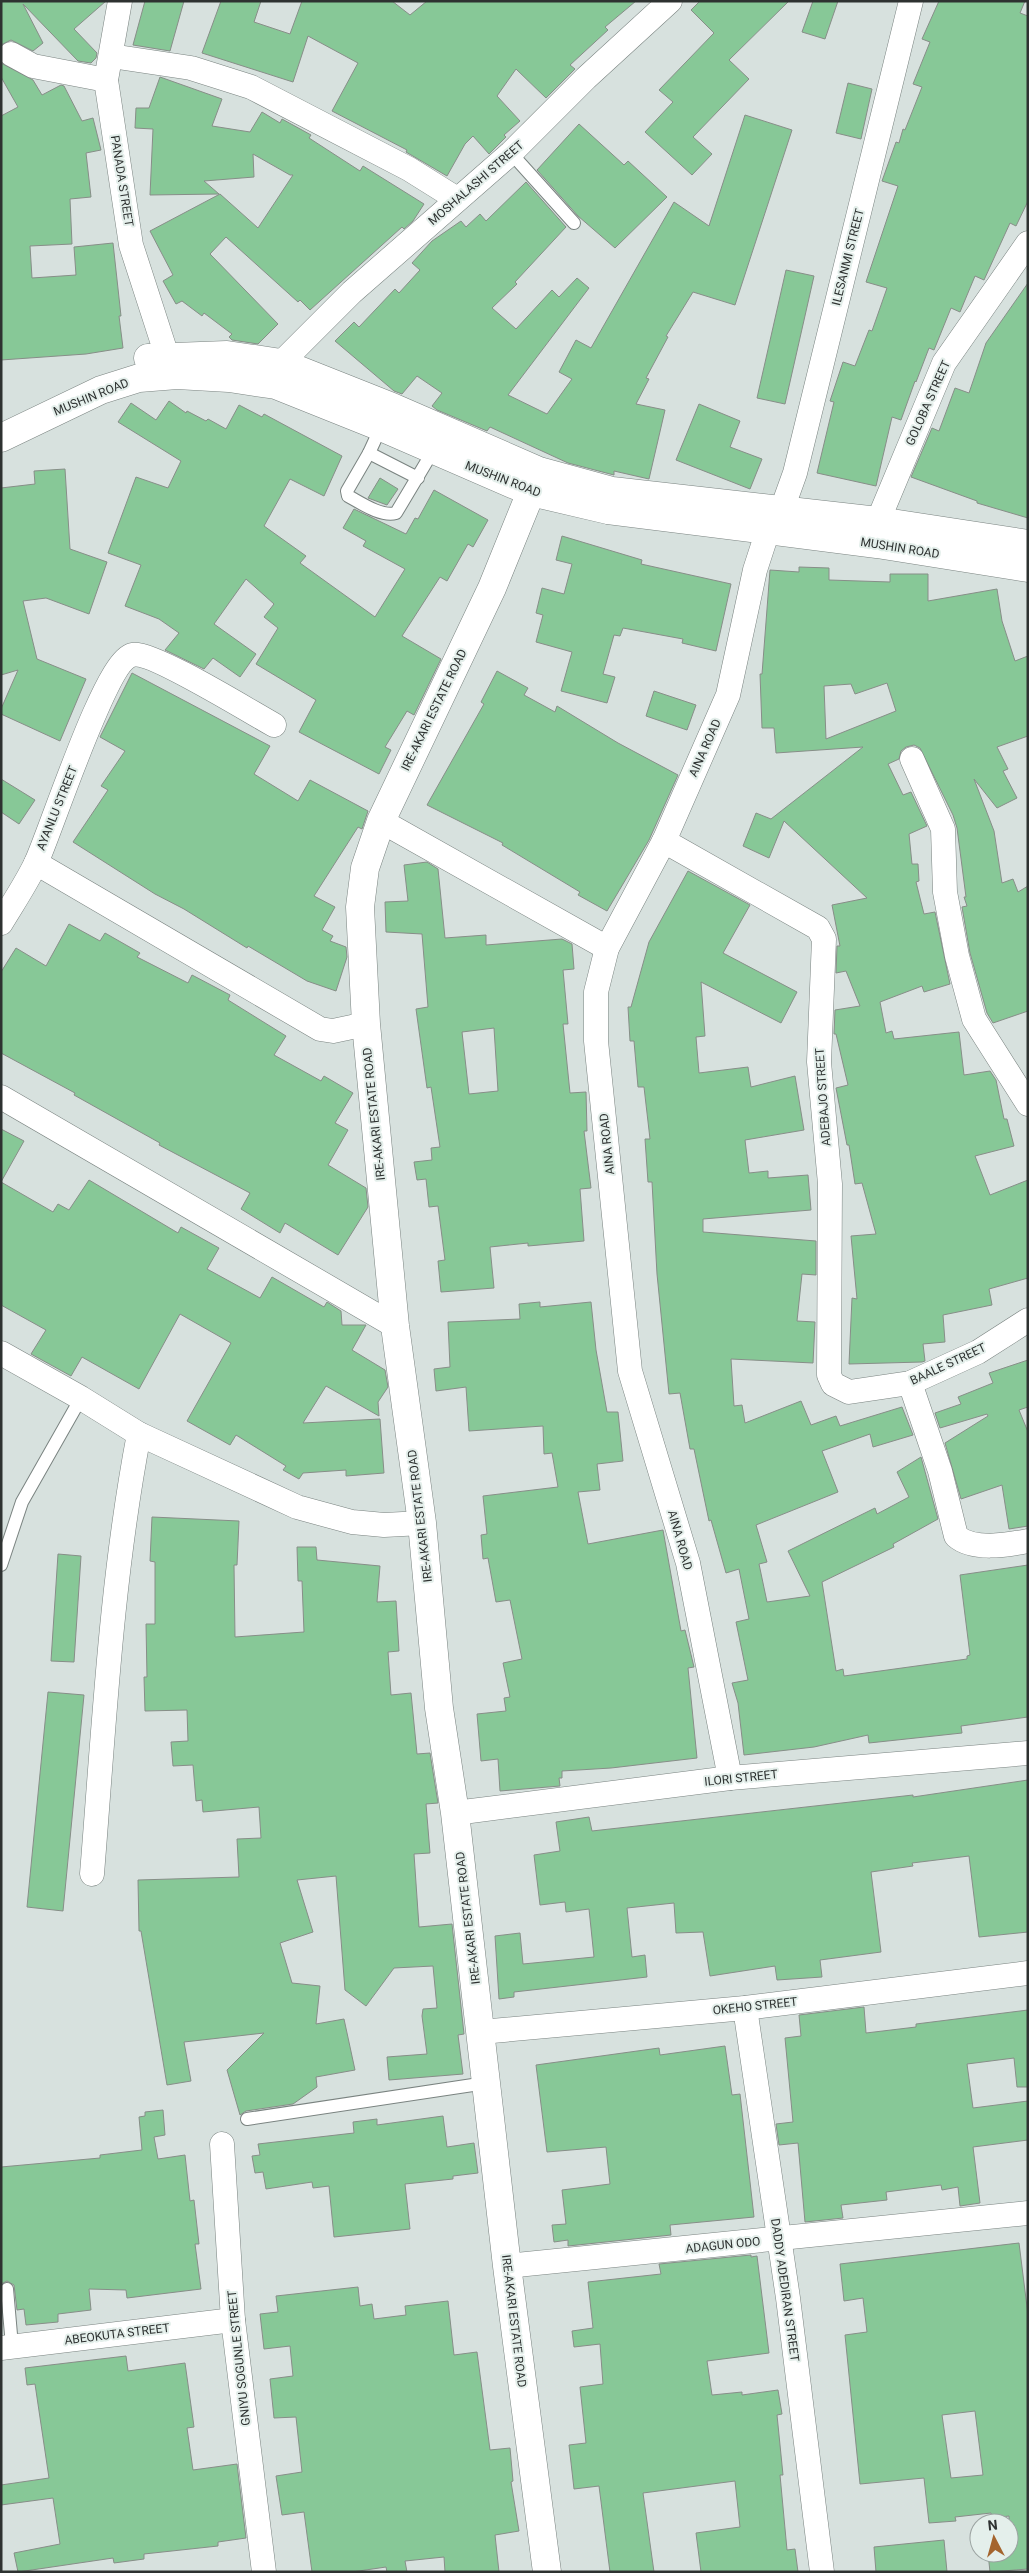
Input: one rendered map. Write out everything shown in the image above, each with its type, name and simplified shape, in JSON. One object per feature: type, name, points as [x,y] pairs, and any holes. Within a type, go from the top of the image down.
[{"type":"main road","name":"MUSHIN ROAD","points":[[1,417],[97,371],[136,360],[167,356],[227,355],[281,363],[392,407],[539,471],[612,491],[775,521],[877,544],[1028,568]]},
{"type":"main road","name":"MUSHIN ROAD","points":[[1,438],[101,390],[139,378],[177,375],[229,378],[276,386],[381,427],[531,492],[608,510],[775,521],[878,521],[1028,544]]},
{"type":"main road","name":"IRE-AKARI ESTATE ROAD","points":[[531,492],[492,588],[381,821],[365,868],[360,907],[366,1024],[395,1326],[422,1523],[439,1708],[455,1813],[507,2266],[547,2572]]},
{"type":"street","name":"PANADA STREET","points":[[120,1],[106,80],[132,245],[167,356]]},
{"type":"street","name":"ILESANMI STREET","points":[[775,521],[795,473],[911,1]]},
{"type":"street","name":"MOSHALASHI STREET","points":[[281,363],[352,292],[512,153],[586,78],[666,2]]},
{"type":"street","points":[[11,54],[33,66],[106,80]]},
{"type":"street","points":[[111,56],[191,68],[251,87],[409,169],[457,199]]},
{"type":"street","name":"GOLOBA STREET","points":[[878,521],[944,363],[1028,243]]},
{"type":"street","name":"AINA ROAD","points":[[730,1778],[688,1563],[630,1371],[596,1041],[596,992],[607,948],[664,841],[728,695],[755,570],[775,521]]},
{"type":"street","name":"AYANLU STREET","points":[[1,923],[36,863],[104,689],[126,658],[133,654],[144,655],[172,668],[274,726]]},
{"type":"street","points":[[912,759],[943,829],[945,892],[957,956],[974,1019],[1028,1104]]},
{"type":"street","points":[[381,821],[607,948]]},
{"type":"street","name":"ADEBAJO STREET","points":[[664,841],[818,928],[824,939],[819,1062],[830,1184],[829,1375],[833,1384]]},
{"type":"street","points":[[36,863],[320,1029],[333,1031],[366,1024]]},
{"type":"street","points":[[1,1096],[395,1326]]},
{"type":"street","name":"BAALE STREET","points":[[833,1384],[849,1392],[910,1383],[978,1352],[1028,1320]]},
{"type":"street","points":[[1,1353],[81,1398],[139,1434],[315,1513],[352,1522],[384,1525],[422,1523]]},
{"type":"street","points":[[910,1383],[940,1471],[956,1536],[968,1543],[1005,1545],[1028,1541]]},
{"type":"street","points":[[92,1874],[106,1672],[119,1563],[139,1434]]},
{"type":"street","name":"ILORI STREET","points":[[455,1813],[730,1778],[1028,1752]]},
{"type":"street","name":"OKEHO STREET","points":[[481,2032],[745,2008],[1028,1973]]},
{"type":"street","name":"DADDY ADEDIRAN STREET","points":[[745,2008],[788,2298],[822,2572]]},
{"type":"street","name":"GNIYU SOGUNLE STREET","points":[[222,2144],[233,2320],[264,2572]]},
{"type":"street","name":"ADAGUN ODO","points":[[507,2266],[778,2240],[1028,2213]]},
{"type":"street","name":"ABEOKUTA STREET","points":[[7,2347],[233,2320]]},
{"type":"lane","points":[[512,153],[574,223]]},
{"type":"lane","points":[[381,427],[347,494],[360,503],[386,514],[396,513],[433,451]]},
{"type":"lane","points":[[369,453],[418,478]]},
{"type":"lane","points":[[1,1565],[22,1502],[81,1398]]},
{"type":"lane","points":[[247,2119],[486,2083]]},
{"type":"lane","points":[[7,2289],[7,2347]]},
{"type":"building","points":[[1,1],[106,1],[74,29],[97,53],[96,58],[91,63],[78,61],[23,4],[43,43],[33,51],[11,40],[1,45]]},
{"type":"building","points":[[145,1],[184,1],[170,51],[133,45]]},
{"type":"building","points":[[221,1],[261,1],[254,22],[290,34],[302,1],[392,1],[410,15],[427,1],[636,1],[605,27],[608,30],[570,65],[575,69],[546,98],[516,69],[497,96],[520,121],[504,135],[506,137],[489,154],[473,136],[465,144],[447,176],[406,152],[407,150],[332,111],[358,63],[308,36],[293,82],[202,53]]},
{"type":"building","points":[[700,1],[789,1],[729,60],[749,79],[693,137],[712,154],[692,175],[645,132],[673,102],[659,90],[714,33],[691,10]]},
{"type":"building","points":[[813,1],[838,1],[825,39],[802,32]]},
{"type":"building","points":[[939,1],[1025,1],[1020,13],[1028,16],[1028,201],[1016,226],[1010,223],[984,280],[975,276],[960,312],[951,308],[934,350],[929,348],[901,420],[892,417],[876,486],[817,473],[834,402],[830,401],[843,362],[855,366],[869,330],[872,331],[887,288],[866,282],[898,186],[882,181],[896,142],[899,143],[903,129],[905,130],[922,87],[913,84],[930,42],[922,39]]},
{"type":"building","points":[[1,63],[33,80],[42,95],[61,85],[64,86],[82,121],[93,118],[101,150],[86,153],[91,197],[70,199],[72,244],[30,246],[32,278],[76,275],[74,247],[113,243],[123,348],[86,354],[1,360],[1,116],[18,107],[1,77]]},
{"type":"building","points":[[160,77],[222,99],[212,126],[250,132],[262,112],[280,123],[282,119],[311,135],[309,138],[360,171],[363,166],[424,204],[413,221],[404,229],[402,227],[310,310],[300,300],[298,302],[226,237],[210,254],[278,324],[258,344],[232,340],[229,337],[232,334],[204,313],[202,316],[182,301],[176,304],[163,281],[173,275],[150,231],[220,194],[258,228],[293,175],[253,154],[254,177],[204,181],[219,194],[150,195],[153,129],[135,128],[136,108],[149,108]]},
{"type":"building","points":[[848,83],[872,89],[861,139],[836,133]]},
{"type":"building","points":[[745,115],[792,130],[735,305],[693,292],[666,336],[668,337],[646,378],[649,379],[636,404],[665,410],[649,479],[614,471],[614,475],[568,463],[490,427],[487,431],[437,410],[432,406],[442,393],[417,376],[402,394],[394,391],[335,341],[354,322],[359,327],[395,289],[399,293],[420,270],[412,263],[432,241],[461,221],[466,227],[480,214],[486,221],[526,182],[566,227],[515,282],[517,284],[492,308],[516,329],[552,290],[559,297],[577,278],[589,288],[508,395],[547,414],[572,379],[559,372],[576,340],[591,348],[674,202],[709,226]]},
{"type":"building","points":[[579,124],[624,165],[628,161],[667,197],[615,248],[578,216],[537,170]]},
{"type":"building","points":[[786,270],[814,276],[785,404],[757,398]]},
{"type":"building","points":[[1028,283],[1028,518],[977,503],[977,501],[911,477],[932,428],[939,431],[955,388],[969,393],[986,343]]},
{"type":"building","points":[[169,401],[186,413],[187,411],[206,421],[208,419],[226,429],[239,405],[262,417],[264,414],[342,456],[324,496],[290,479],[264,526],[306,556],[300,563],[375,617],[405,569],[363,546],[366,541],[343,528],[354,509],[406,534],[415,518],[418,519],[434,490],[488,520],[473,547],[468,544],[447,581],[440,577],[402,636],[441,659],[414,715],[407,711],[385,747],[391,750],[379,774],[299,732],[316,700],[256,664],[278,628],[264,617],[274,604],[246,579],[214,624],[256,654],[240,677],[213,658],[204,669],[165,650],[179,633],[159,619],[125,606],[141,565],[108,553],[136,477],[168,488],[181,461],[118,422],[131,403],[156,420]]},
{"type":"building","points":[[699,404],[740,421],[730,447],[762,459],[750,489],[676,460]]},
{"type":"building","points":[[65,469],[70,549],[107,562],[89,614],[46,598],[23,601],[37,659],[86,679],[60,741],[1,714],[1,709],[18,670],[1,675],[1,488],[35,484],[34,471]]},
{"type":"building","points":[[380,478],[398,489],[387,505],[368,498]]},
{"type":"building","points":[[562,536],[642,560],[641,564],[731,584],[716,651],[682,643],[683,639],[623,628],[620,636],[614,635],[603,674],[615,677],[607,703],[561,691],[572,652],[536,642],[543,615],[536,613],[542,588],[564,594],[572,564],[556,560]]},
{"type":"building","points":[[799,567],[829,568],[829,580],[890,582],[890,574],[928,574],[928,601],[997,589],[1002,621],[1015,661],[1028,656],[1028,736],[997,747],[1008,769],[1003,771],[1017,798],[997,808],[974,779],[994,831],[1002,883],[1013,879],[1018,892],[1028,886],[1028,1011],[993,1023],[987,1013],[970,953],[962,907],[967,906],[964,897],[966,897],[957,828],[953,815],[920,748],[914,745],[906,747],[901,751],[899,759],[888,764],[903,795],[911,792],[927,826],[909,834],[912,864],[918,864],[919,881],[916,882],[924,914],[935,912],[950,984],[924,992],[922,986],[880,1002],[886,1033],[892,1031],[894,1039],[959,1032],[964,1075],[990,1071],[996,1080],[1004,1119],[1007,1119],[1014,1146],[975,1156],[990,1195],[1028,1180],[1028,1278],[989,1289],[992,1305],[943,1315],[945,1342],[923,1344],[925,1361],[922,1362],[849,1364],[852,1298],[857,1299],[851,1236],[876,1234],[862,1183],[855,1184],[849,1145],[847,1145],[836,1088],[848,1085],[836,1034],[834,1034],[835,1010],[860,1006],[846,971],[836,973],[837,946],[840,946],[832,905],[867,898],[784,821],[769,858],[743,846],[756,813],[771,819],[863,747],[776,753],[774,728],[762,728],[760,674],[762,674],[770,570],[799,572]],"holes":[[[887,683],[896,711],[826,739],[824,686],[851,684],[855,694]]]},
{"type":"building","points":[[497,671],[528,688],[524,695],[555,712],[557,706],[618,743],[678,775],[649,840],[607,911],[578,895],[580,892],[502,845],[503,843],[427,805],[484,704],[481,702]]},
{"type":"building","points":[[132,673],[270,746],[254,774],[298,801],[310,780],[368,811],[362,829],[358,827],[314,896],[335,907],[322,930],[333,936],[330,941],[346,947],[347,957],[336,991],[307,981],[248,946],[247,948],[184,909],[155,894],[73,842],[108,790],[101,786],[125,751],[100,737]]},
{"type":"building","points":[[654,691],[696,705],[687,730],[646,716]]},
{"type":"building","points":[[1,779],[35,800],[19,824],[1,812]]},
{"type":"building","points":[[427,862],[438,869],[445,938],[486,935],[486,945],[562,939],[572,944],[574,969],[563,970],[568,1024],[563,1024],[570,1093],[586,1092],[587,1131],[584,1131],[591,1188],[580,1189],[584,1241],[528,1246],[528,1243],[490,1247],[494,1288],[441,1292],[438,1261],[445,1260],[438,1206],[429,1207],[426,1179],[417,1180],[414,1162],[432,1160],[431,1148],[440,1147],[431,1087],[427,1088],[416,1009],[428,1007],[422,934],[386,932],[385,902],[408,901],[404,865]],"holes":[[[494,1028],[498,1091],[469,1094],[462,1032]]]},
{"type":"building","points":[[688,871],[750,905],[723,953],[797,992],[781,1023],[701,982],[705,1036],[696,1037],[699,1073],[748,1067],[751,1087],[795,1076],[804,1130],[745,1140],[749,1173],[768,1171],[768,1178],[808,1175],[811,1210],[703,1219],[703,1232],[816,1241],[816,1275],[802,1274],[797,1321],[815,1322],[813,1363],[731,1359],[734,1406],[742,1405],[745,1423],[801,1401],[811,1425],[836,1416],[840,1426],[902,1407],[913,1435],[873,1447],[870,1434],[822,1451],[838,1492],[756,1525],[767,1562],[759,1564],[767,1602],[810,1596],[788,1551],[875,1508],[877,1514],[909,1497],[897,1472],[921,1457],[938,1519],[893,1544],[894,1547],[822,1582],[836,1671],[843,1669],[844,1676],[967,1659],[967,1656],[970,1655],[960,1575],[1028,1565],[1028,1717],[961,1726],[962,1733],[869,1743],[868,1735],[814,1747],[744,1755],[738,1703],[732,1683],[748,1680],[736,1622],[749,1619],[739,1569],[726,1573],[711,1520],[709,1521],[694,1449],[690,1449],[680,1393],[669,1394],[657,1274],[652,1182],[648,1182],[645,1139],[650,1139],[644,1087],[638,1087],[634,1041],[630,1041],[628,1007],[631,1007],[649,942]]},
{"type":"building","points":[[69,924],[100,941],[105,933],[140,953],[137,957],[188,983],[192,975],[230,995],[228,1000],[286,1036],[274,1055],[321,1081],[324,1076],[353,1093],[335,1123],[348,1130],[328,1165],[366,1188],[368,1207],[338,1255],[285,1223],[280,1233],[241,1209],[250,1193],[159,1145],[160,1143],[74,1095],[75,1093],[1,1053],[1,972],[16,948],[46,966]]},
{"type":"building","points":[[1,1129],[24,1141],[1,1182]]},
{"type":"building","points":[[89,1180],[178,1233],[181,1227],[219,1248],[207,1269],[260,1298],[272,1277],[324,1307],[327,1302],[341,1311],[342,1325],[366,1325],[352,1350],[385,1370],[388,1387],[378,1402],[379,1416],[326,1386],[303,1423],[380,1419],[384,1473],[346,1476],[346,1470],[303,1473],[299,1479],[283,1470],[286,1466],[236,1435],[230,1445],[187,1421],[231,1343],[180,1314],[139,1389],[82,1357],[71,1376],[31,1354],[46,1330],[1,1305],[1,1182],[53,1212],[58,1204],[69,1210]]},
{"type":"building","points":[[540,1302],[540,1307],[591,1302],[596,1350],[607,1412],[618,1412],[623,1461],[597,1464],[600,1490],[578,1492],[588,1544],[663,1530],[681,1631],[685,1630],[694,1667],[688,1668],[697,1758],[611,1768],[562,1771],[562,1778],[559,1778],[560,1786],[500,1791],[498,1759],[481,1761],[477,1714],[506,1711],[504,1698],[510,1697],[503,1663],[522,1659],[510,1600],[496,1602],[488,1558],[483,1559],[481,1535],[487,1534],[483,1496],[558,1487],[552,1453],[544,1454],[543,1426],[469,1431],[466,1387],[436,1391],[434,1369],[450,1367],[448,1322],[520,1319],[519,1304]]},
{"type":"building","points":[[1028,1360],[1028,1407],[1019,1410],[1028,1432],[1028,1526],[1009,1529],[1002,1485],[961,1499],[945,1443],[988,1416],[987,1414],[940,1428],[935,1413],[961,1404],[958,1397],[993,1383],[989,1373]]},
{"type":"building","points":[[152,1517],[239,1521],[237,1565],[234,1565],[235,1637],[304,1632],[302,1581],[298,1581],[297,1547],[316,1547],[317,1560],[380,1566],[377,1602],[396,1601],[399,1651],[388,1652],[391,1695],[411,1693],[417,1754],[430,1753],[438,1803],[426,1804],[430,1853],[414,1854],[419,1927],[452,1924],[464,2034],[458,2035],[463,2074],[389,2080],[387,2057],[427,2054],[422,2016],[423,2009],[437,2008],[433,1966],[394,1968],[366,2006],[345,1990],[336,1876],[297,1880],[313,1932],[280,1943],[292,1983],[320,1986],[316,2024],[344,2019],[355,2070],[316,2077],[317,2087],[293,2104],[246,2111],[240,2115],[227,2070],[264,2033],[184,2042],[191,2081],[167,2085],[141,1931],[139,1931],[138,1880],[239,1877],[237,1839],[261,1838],[259,1807],[203,1812],[202,1800],[196,1801],[193,1765],[173,1766],[171,1742],[188,1741],[187,1710],[145,1711],[144,1677],[147,1677],[146,1624],[155,1624],[155,1562],[150,1561]]},
{"type":"building","points":[[58,1554],[81,1556],[74,1662],[51,1661]]},
{"type":"building","points":[[48,1692],[84,1695],[63,1911],[27,1907]]},
{"type":"building","points":[[1028,1780],[1028,1932],[979,1937],[969,1856],[912,1863],[913,1866],[871,1872],[881,1952],[820,1960],[822,1977],[777,1980],[775,1966],[710,1976],[703,1932],[676,1933],[674,1903],[627,1908],[632,1957],[645,1955],[647,1977],[514,1992],[514,1997],[499,1999],[495,1936],[520,1933],[523,1964],[594,1957],[589,1909],[566,1912],[565,1902],[540,1905],[534,1855],[560,1851],[556,1822],[589,1817],[592,1831],[913,1795],[913,1797]]},
{"type":"building","points":[[864,2007],[866,2033],[916,2027],[916,2024],[1028,2010],[1028,2087],[1017,2087],[1014,2058],[967,2064],[973,2108],[1028,2101],[1028,2140],[973,2147],[980,2203],[960,2206],[958,2187],[942,2190],[941,2185],[886,2192],[887,2200],[841,2205],[843,2218],[805,2222],[798,2143],[779,2145],[776,2124],[793,2122],[785,2038],[801,2036],[799,2015]]},
{"type":"building","points":[[725,2046],[732,2095],[740,2094],[754,2217],[670,2225],[671,2235],[568,2246],[568,2240],[554,2242],[552,2225],[566,2224],[562,2190],[610,2184],[606,2147],[547,2152],[536,2065],[659,2048],[660,2055]]},
{"type":"building","points":[[163,2110],[165,2135],[154,2137],[158,2159],[185,2155],[190,2201],[194,2200],[199,2244],[195,2244],[201,2289],[127,2298],[126,2290],[89,2289],[91,2310],[58,2314],[58,2322],[26,2325],[24,2309],[17,2310],[14,2285],[7,2281],[1,2284],[1,2167],[100,2158],[100,2155],[142,2150],[139,2117],[145,2116],[145,2112]]},
{"type":"building","points":[[443,2116],[447,2147],[474,2143],[478,2173],[453,2176],[453,2179],[405,2184],[410,2229],[334,2237],[329,2186],[313,2188],[312,2182],[266,2189],[263,2172],[255,2173],[252,2156],[260,2155],[258,2144],[354,2133],[353,2122],[377,2119],[377,2125]]},
{"type":"building","points":[[1019,2243],[1028,2315],[1028,2569],[990,2572],[989,2563],[1019,2563],[1019,2513],[969,2513],[969,2515],[955,2517],[956,2521],[929,2523],[924,2478],[860,2484],[845,2335],[867,2332],[863,2298],[844,2301],[840,2264]],"holes":[[[975,2411],[983,2475],[951,2478],[942,2415]]]},
{"type":"building","points":[[751,2255],[751,2257],[757,2256],[769,2353],[707,2361],[712,2395],[742,2392],[742,2395],[778,2390],[782,2414],[777,2415],[783,2475],[780,2475],[787,2550],[795,2549],[798,2572],[701,2572],[696,2533],[740,2527],[735,2481],[643,2493],[654,2572],[610,2572],[599,2486],[574,2489],[569,2445],[586,2443],[580,2387],[603,2384],[600,2344],[574,2347],[572,2331],[593,2328],[588,2282],[661,2274],[659,2264]]},
{"type":"building","points":[[358,2287],[360,2306],[372,2304],[374,2319],[406,2315],[405,2306],[448,2301],[454,2355],[477,2352],[490,2450],[510,2448],[513,2481],[511,2482],[519,2531],[495,2535],[499,2572],[445,2572],[444,2557],[405,2561],[407,2572],[387,2572],[386,2567],[352,2572],[312,2572],[304,2512],[282,2515],[276,2476],[302,2472],[296,2417],[274,2418],[270,2379],[293,2376],[290,2346],[264,2349],[260,2314],[278,2312],[276,2296]]},
{"type":"building","points":[[126,2356],[128,2371],[185,2363],[194,2427],[187,2428],[193,2470],[237,2464],[246,2538],[218,2542],[218,2546],[144,2554],[144,2559],[114,2563],[113,2558],[18,2572],[14,2553],[60,2544],[53,2498],[1,2505],[1,2485],[49,2478],[35,2384],[27,2385],[25,2368]]},
{"type":"building","points":[[944,2540],[947,2572],[876,2572],[874,2547]]}]
